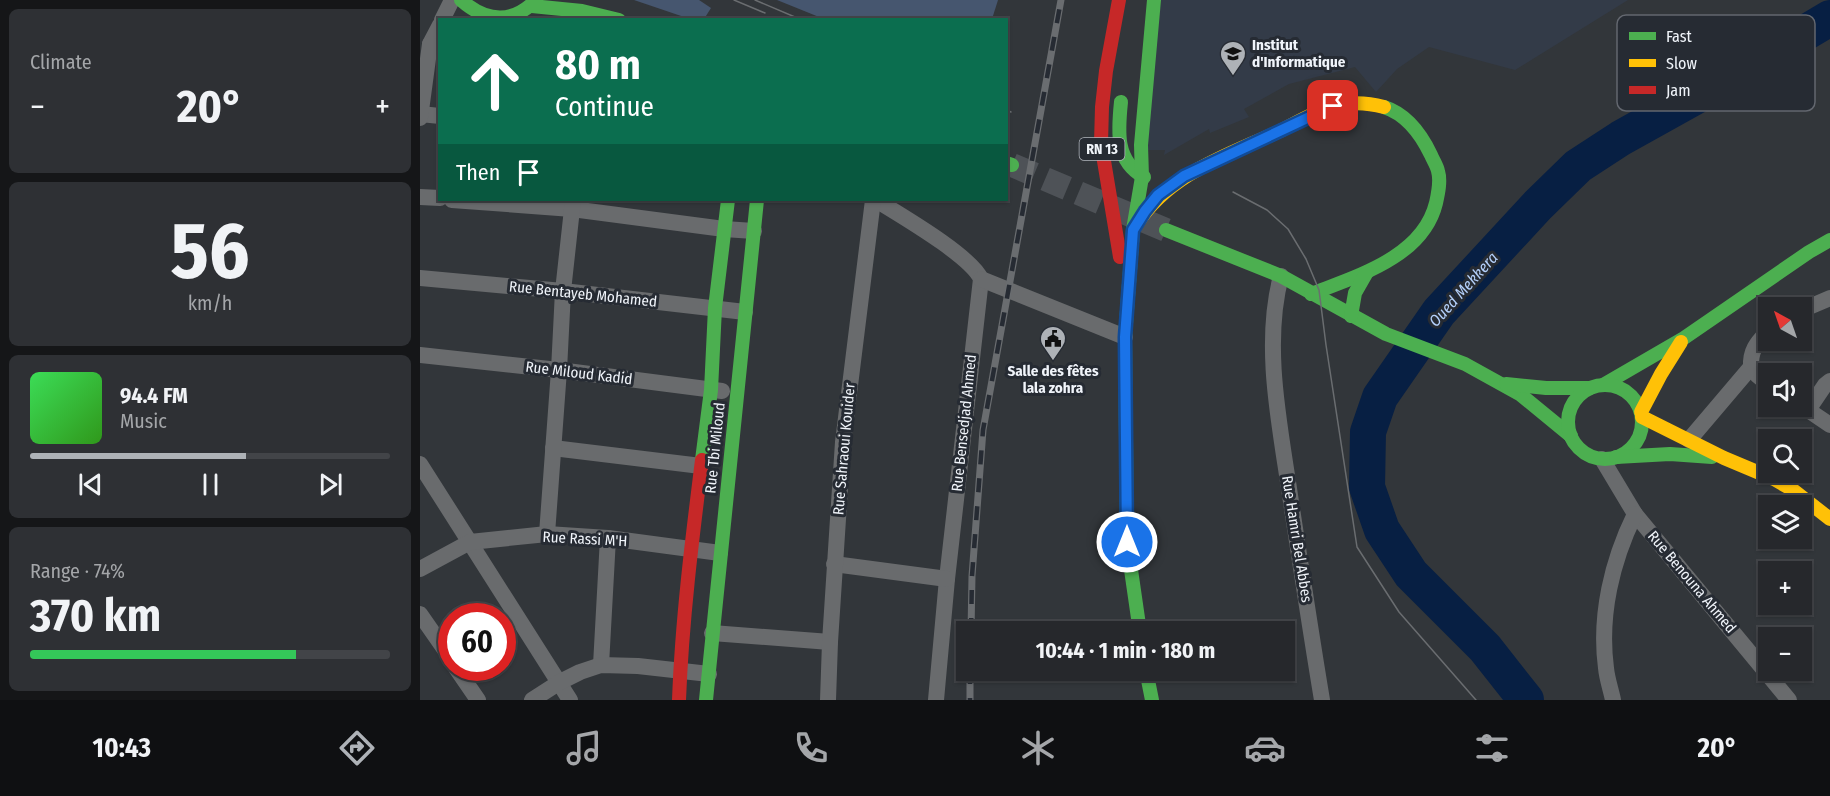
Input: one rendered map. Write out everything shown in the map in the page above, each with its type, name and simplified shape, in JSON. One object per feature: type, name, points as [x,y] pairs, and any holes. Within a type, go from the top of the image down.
[{"type":"main road","points":[[461,0],[470,9],[492,18]]},
{"type":"main road","points":[[585,0],[615,18]]},
{"type":"main road","name":"RN 13","points":[[1119,0],[1105,81],[1101,143],[1127,297]]},
{"type":"main road","name":"RN 13","points":[[1127,297],[1133,230],[1142,177],[1141,145],[1154,0]]},
{"type":"main road","points":[[504,18],[522,13],[534,3],[582,10],[613,18]]},
{"type":"main road","points":[[1122,92],[1119,122],[1122,152],[1127,163],[1142,177],[1184,176]]},
{"type":"main road","points":[[1133,230],[1158,195],[1184,176],[1333,106],[1373,104],[1386,107],[1399,113],[1425,142],[1439,173],[1438,195],[1434,211],[1421,235],[1388,261],[1367,272],[1311,294]]},
{"type":"main road","points":[[679,700],[691,549],[711,390],[715,308],[728,201]]},
{"type":"main road","name":"Rue Tbi Miloud","points":[[706,700],[757,201]]},
{"type":"main road","points":[[1166,230],[1281,276],[1386,334],[1465,364],[1502,384],[1538,408],[1571,436],[1583,452],[1609,458],[1670,454],[1724,458]]},
{"type":"main road","points":[[1571,436],[1569,414],[1581,395],[1684,338],[1830,240]]},
{"type":"main road","points":[[1351,316],[1354,293],[1367,272]]},
{"type":"main road","points":[[1127,297],[1125,337],[1127,542],[1138,621]]},
{"type":"main road","points":[[1609,458],[1631,449],[1636,442],[1642,426],[1642,415],[1661,374],[1684,338]]},
{"type":"main road","points":[[1502,384],[1546,388],[1619,388],[1633,398],[1642,415],[1724,458],[1774,479],[1793,490],[1830,519]]},
{"type":"main road","points":[[1148,681],[1152,700]]},
{"type":"street","points":[[443,18],[452,0]]},
{"type":"street","points":[[420,118],[435,41]]},
{"type":"street","points":[[420,114],[438,116]]},
{"type":"street","points":[[420,197],[438,198]]},
{"type":"street","points":[[482,201],[572,204],[724,229],[754,231]]},
{"type":"street","name":"Rue Sahraoui Kouider","points":[[828,700],[834,564],[843,442],[874,201]]},
{"type":"street","points":[[876,201],[958,255],[973,267],[981,279],[1125,337]]},
{"type":"street","points":[[547,534],[560,370],[563,291],[572,204]]},
{"type":"street","name":"Rue Hamri Bel Abbes","points":[[1281,276],[1275,299],[1273,326],[1275,377],[1282,438],[1322,700]]},
{"type":"street","name":"Rue Bentayeb Mohamed","points":[[420,278],[563,291],[745,312]]},
{"type":"street","name":"Rue Bensedjad Ahmed","points":[[936,700],[947,579],[981,279]]},
{"type":"street","points":[[1812,306],[1830,298]]},
{"type":"street","points":[[1758,343],[1751,357],[1751,367],[1758,376]]},
{"type":"street","name":"Rue Miloud Kadid","points":[[420,355],[737,393]]},
{"type":"street","points":[[1689,440],[1751,367]]},
{"type":"street","points":[[1812,400],[1830,381]]},
{"type":"street","points":[[1812,413],[1830,425]]},
{"type":"street","points":[[553,448],[701,466]]},
{"type":"street","name":"Rue Benouna Ahmed","points":[[1609,458],[1635,514],[1789,700]]},
{"type":"street","points":[[420,465],[570,700]]},
{"type":"street","points":[[1613,700],[1605,662],[1606,611],[1612,574],[1635,514]]},
{"type":"street","name":"Rue Rassi M'H","points":[[420,569],[470,542],[547,534],[608,538],[720,553]]},
{"type":"street","points":[[601,665],[608,538]]},
{"type":"street","points":[[834,564],[947,579]]},
{"type":"street","points":[[420,614],[438,640]]},
{"type":"street","points":[[712,633],[830,642]]},
{"type":"street","points":[[532,700],[560,682],[601,665],[638,666],[709,674]]},
{"type":"street","points":[[465,681],[478,700]]},
{"type":"shaded area","points":[[634,0],[699,0],[711,8],[705,18],[687,18]]},
{"type":"shaded area","points":[[777,0],[998,0],[992,18],[822,18]]},
{"type":"shaded area","name":"Institut d'Informatique","points":[[1161,0],[1628,0],[1515,70],[1429,47],[1397,69],[1376,92],[1355,67],[1289,84],[1244,109],[1249,117],[1210,133],[1209,129],[1164,155],[1165,150],[1144,150]]},
{"type":"waterway","name":"Oued Mekkera","points":[[1815,27],[1830,18]]},
{"type":"waterway","name":"Oued Mekkera","points":[[1526,700],[1485,648],[1411,574],[1382,530],[1367,487],[1368,432],[1380,397],[1439,312],[1538,205],[1578,166],[1621,138],[1670,111]]},
{"type":"tunnel","points":[[1012,165],[1166,230]]},
{"type":"tram line","points":[[734,0],[765,13]]},
{"type":"tram line","points":[[755,0],[797,18]]},
{"type":"tram line","points":[[1233,192],[1267,210],[1288,229],[1306,259],[1319,290],[1357,547],[1399,612],[1476,700]]},
{"type":"railway","points":[[971,621],[972,576],[983,430],[1061,0]]},
{"type":"railway","points":[[970,681],[970,700]]},
{"type":"traffic: fast","points":[[461,0],[480,13],[499,18],[518,14],[536,0]]},
{"type":"traffic: fast","points":[[1138,621],[1127,542],[1125,337],[1133,230],[1142,177],[1141,145],[1154,0]]},
{"type":"traffic: fast","points":[[532,6],[582,11],[611,18]]},
{"type":"traffic: fast","points":[[1121,102],[1119,134],[1123,154],[1128,163],[1144,177]]},
{"type":"traffic: fast","points":[[1311,294],[1386,262],[1403,251],[1429,222],[1438,192],[1437,167],[1423,140],[1412,126],[1399,114],[1384,107]]},
{"type":"traffic: fast","points":[[1008,164],[1012,165]]},
{"type":"traffic: fast","points":[[702,460],[711,390],[715,308],[728,201]]},
{"type":"traffic: fast","points":[[706,700],[757,201]]},
{"type":"traffic: fast","points":[[1166,230],[1281,276],[1386,334],[1465,364],[1521,395],[1571,436]]},
{"type":"traffic: fast","points":[[1603,385],[1684,338],[1830,240]]},
{"type":"traffic: fast","points":[[1351,316],[1355,293],[1367,272]]},
{"type":"traffic: fast","points":[[1506,384],[1546,388],[1590,388]]},
{"type":"traffic: fast","points":[[1605,385],[1619,388],[1631,396],[1639,408],[1642,422],[1639,436],[1631,448],[1619,456],[1605,459],[1591,456],[1579,448],[1571,436],[1568,422],[1571,408],[1579,396],[1591,388],[1605,385]]},
{"type":"traffic: fast","points":[[1616,457],[1670,454],[1712,457]]},
{"type":"traffic: fast","points":[[1148,681],[1152,700]]},
{"type":"traffic: slow","points":[[1136,225],[1150,207],[1182,179],[1314,113],[1340,105],[1366,104],[1384,107]]},
{"type":"traffic: slow","points":[[1641,412],[1681,342]]},
{"type":"traffic: slow","points":[[1642,417],[1724,458],[1774,479],[1793,490],[1830,519]]},
{"type":"traffic: jam","points":[[1119,0],[1106,71],[1101,143],[1120,257]]},
{"type":"traffic: jam","points":[[679,700],[685,610],[702,460]]},
{"type":"place","name":"Institut d'Informatique","points":[[1233,77]]},
{"type":"place","name":"Salle des fêtes lala zohra","points":[[1053,362]]},
{"type":"route","points":[[1127,542],[1125,337],[1133,230],[1158,195],[1184,176],[1333,106]]}]
